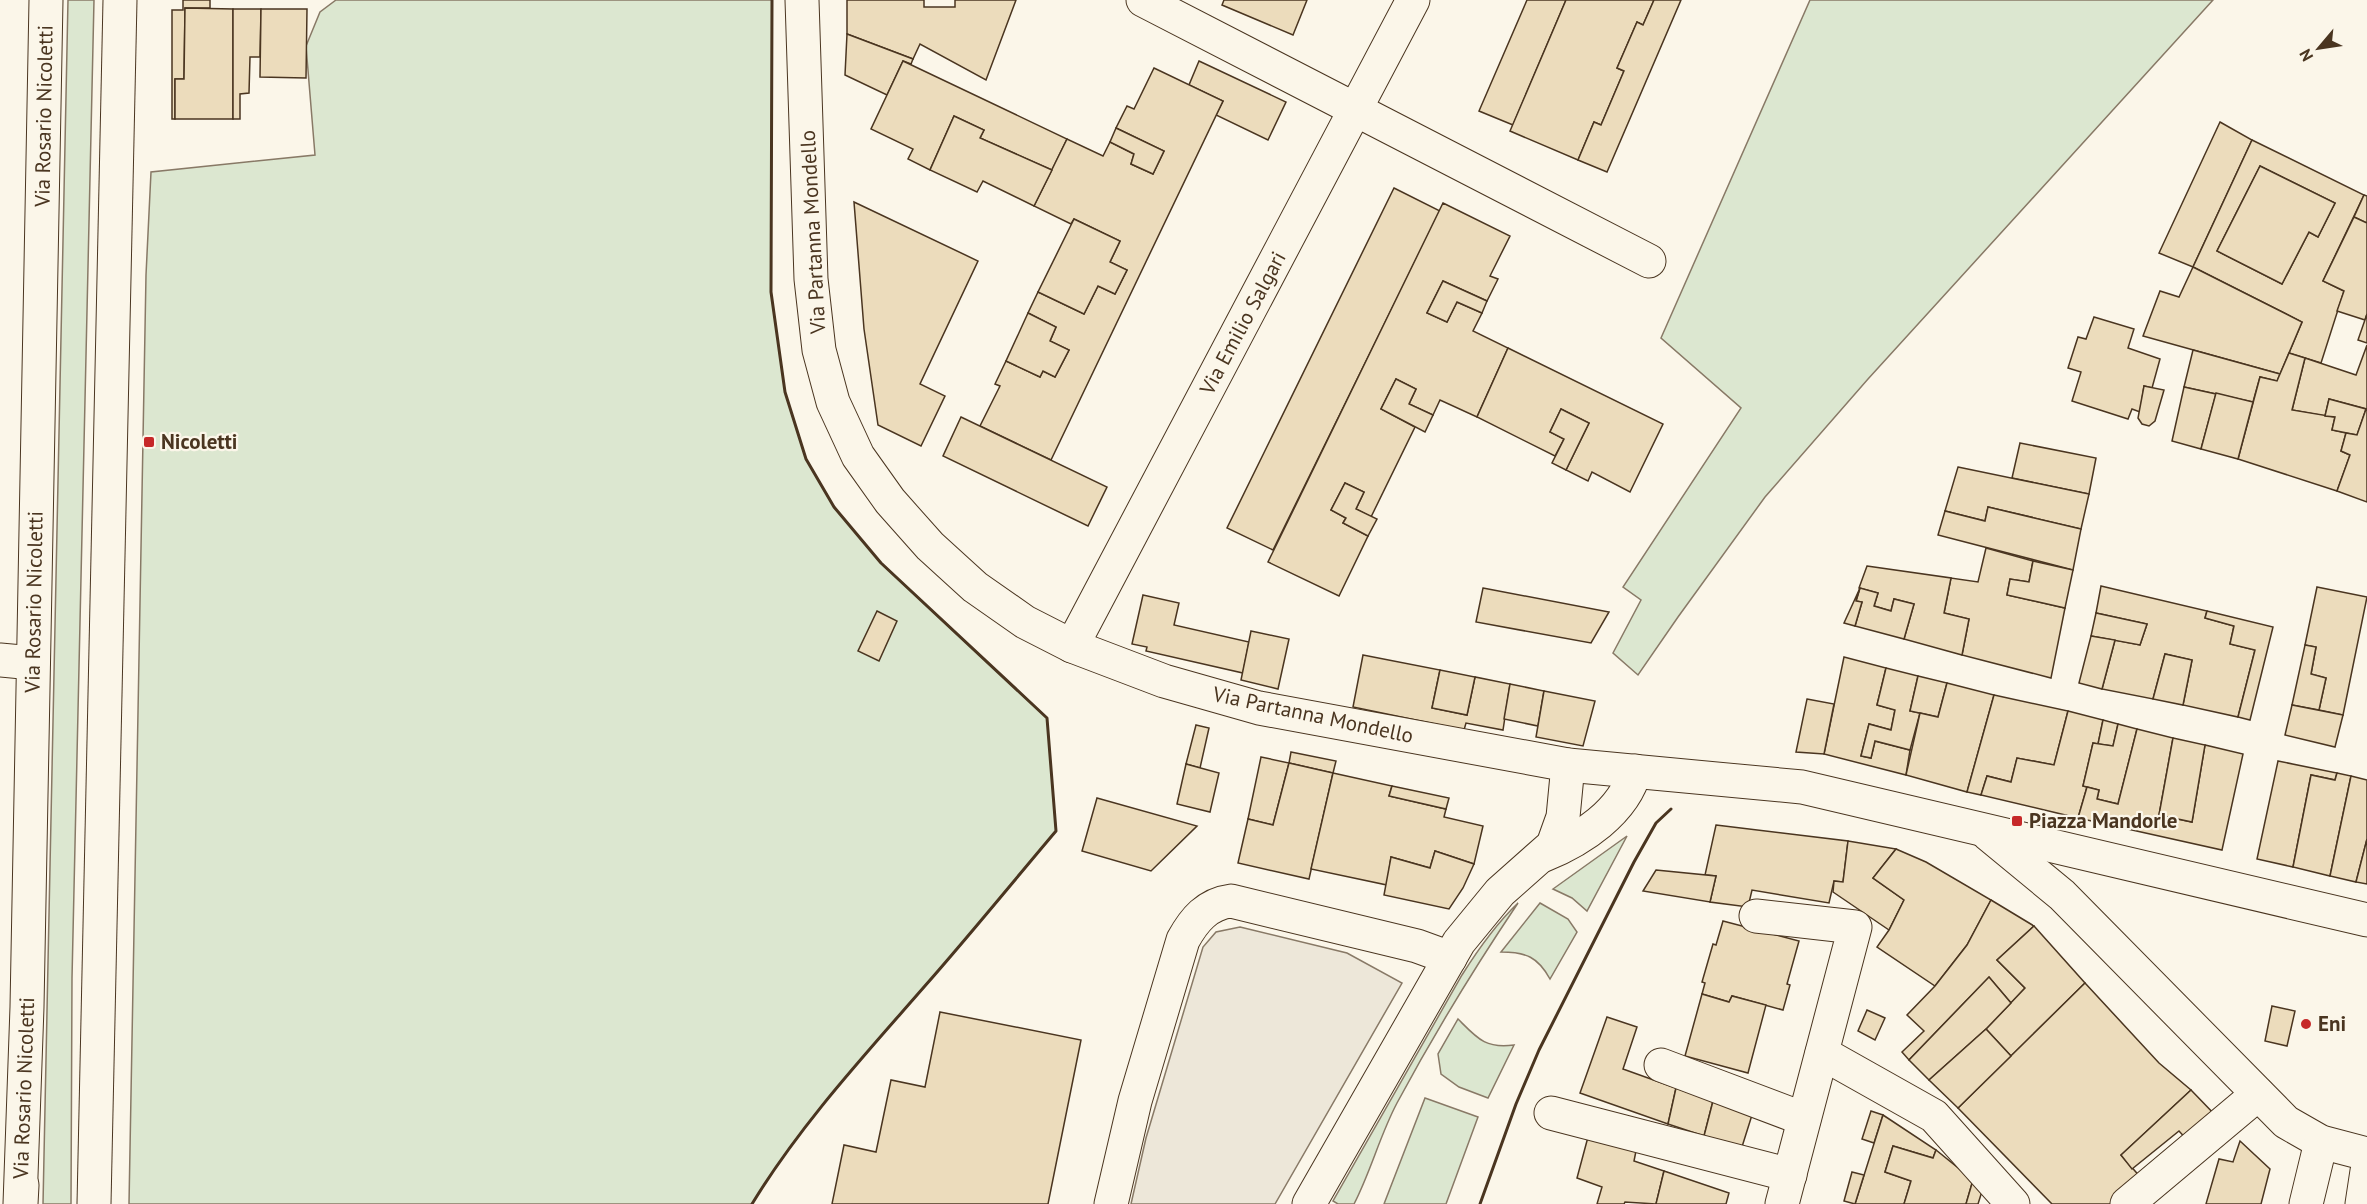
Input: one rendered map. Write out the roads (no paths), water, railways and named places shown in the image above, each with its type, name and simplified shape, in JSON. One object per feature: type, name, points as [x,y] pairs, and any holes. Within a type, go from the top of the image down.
[{"type":"street","name":"Via Rosario Nicoletti","points":[[21,1198],[46,0]]},
{"type":"street","points":[[94,1204],[120,0]]},
{"type":"street","name":"Via Partanna Mondello","points":[[802,0],[812,279],[819,350],[833,402],[858,456],[890,501],[930,546],[975,587],[1025,622],[1072,646],[1164,681],[1259,708],[1568,765],[1802,787],[1984,831]]},
{"type":"street","points":[[1143,0],[1649,261]]},
{"type":"street","name":"Via Emilio Salgari","points":[[1072,646],[1413,0]]},
{"type":"street","points":[[0,660],[33,663]]},
{"type":"street","points":[[1310,1204],[1459,942],[1500,892],[1544,855],[1553,844],[1560,831],[1568,765]]},
{"type":"street","points":[[1544,855],[1576,840],[1608,814],[1625,793],[1635,771]]},
{"type":"street","points":[[1984,831],[2367,920]]},
{"type":"street","points":[[1984,831],[2062,894],[2286,1122],[2322,1142],[2367,1154]]},
{"type":"street","points":[[1111,1204],[1135,1101],[1183,940],[1192,924],[1206,910],[1219,902],[1232,901],[1417,946],[1450,958]]},
{"type":"street","points":[[1551,1113],[1786,1189],[1855,927],[1756,916]]},
{"type":"street","points":[[1822,1053],[1934,1116],[2013,1204]]},
{"type":"street","points":[[1661,1065],[1804,1119]]},
{"type":"street","points":[[2127,1204],[2258,1094]]},
{"type":"street","points":[[2306,1204],[2322,1142]]},
{"type":"street","points":[[2362,1204],[2367,1171]]},
{"type":"place","name":"Nicoletti","points":[[149,442]]},
{"type":"place","name":"Piazza Mandorle","points":[[2017,821]]},
{"type":"place","name":"Eni","points":[[2306,1024]]}]
